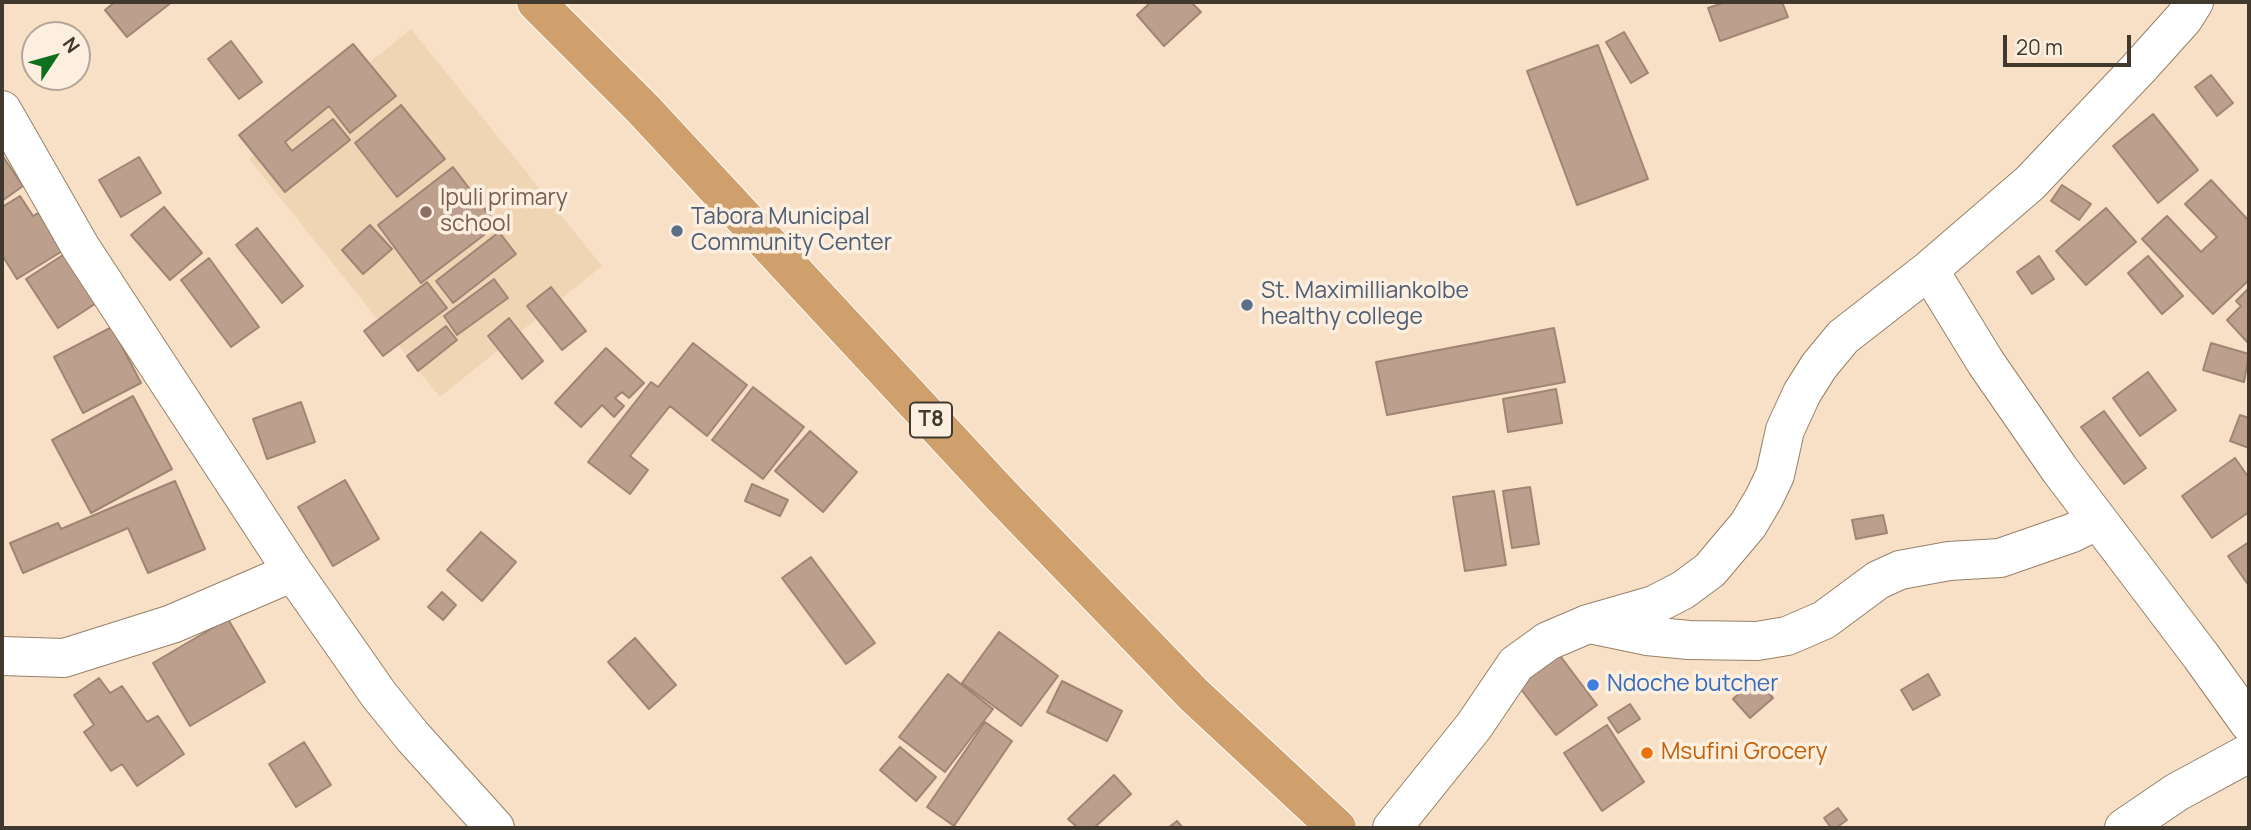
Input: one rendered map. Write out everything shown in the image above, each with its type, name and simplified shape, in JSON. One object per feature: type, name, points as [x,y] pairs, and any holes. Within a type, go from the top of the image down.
[{"type":"highway","name":"T8","points":[[537,2],[643,109],[1000,495],[1185,685],[1337,828]]},
{"type":"street","points":[[1392,828],[1474,726],[1516,664],[1548,641],[1588,624],[1654,605],[1683,590],[1710,569],[1748,525],[1765,498],[1775,475],[1785,430],[1802,393],[1819,366],[1843,337],[1929,270],[2039,174],[2139,68],[2184,18],[2194,2]]},
{"type":"street","points":[[2,110],[81,248],[293,572],[379,695],[495,828]]},
{"type":"street","points":[[1929,270],[1986,363],[2060,470],[2249,723]]},
{"type":"street","points":[[1588,624],[1647,636],[1689,640],[1757,641],[1787,636],[1824,620],[1878,580],[1900,570],[1949,561],[2000,558],[2073,533],[2098,520]]},
{"type":"street","points":[[2,656],[64,658],[172,624],[293,572]]},
{"type":"street","points":[[2124,828],[2177,792],[2249,753]]},
{"type":"shaded area","name":"Ipuli primary school","points":[[411,29],[602,266],[440,397],[249,159]]},
{"type":"building","points":[[115,2],[172,2],[127,37],[105,10]]},
{"type":"building","points":[[1151,2],[1191,2],[1201,12],[1164,46],[1137,15]]},
{"type":"building","points":[[1726,2],[1782,2],[1788,17],[1720,41],[1708,8]]},
{"type":"building","points":[[1624,32],[1648,73],[1631,83],[1606,42]]},
{"type":"building","points":[[231,41],[262,82],[239,99],[208,59]]},
{"type":"building","points":[[353,44],[396,96],[350,133],[329,106],[285,142],[292,151],[333,119],[350,140],[285,192],[239,135]]},
{"type":"building","points":[[1598,45],[1648,179],[1577,205],[1527,71]]},
{"type":"building","points":[[2211,75],[2233,103],[2217,116],[2195,87]]},
{"type":"building","points":[[401,105],[445,159],[397,197],[355,143]]},
{"type":"building","points":[[2153,114],[2198,170],[2158,203],[2113,146]]},
{"type":"building","points":[[2,155],[23,186],[2,201]]},
{"type":"building","points":[[139,157],[161,193],[121,217],[99,180]]},
{"type":"building","points":[[453,167],[497,225],[421,283],[378,225]]},
{"type":"building","points":[[2211,180],[2249,221],[2249,280],[2213,314],[2142,239],[2167,216],[2201,252],[2217,237],[2185,204]]},
{"type":"building","points":[[2062,185],[2091,204],[2079,220],[2051,201]]},
{"type":"building","points":[[20,196],[33,216],[40,212],[64,250],[17,279],[2,255],[2,207]]},
{"type":"building","points":[[164,207],[202,253],[170,280],[131,235]]},
{"type":"building","points":[[2106,208],[2136,242],[2086,285],[2056,251]]},
{"type":"building","points":[[370,225],[392,249],[363,274],[342,250]]},
{"type":"building","points":[[257,228],[303,286],[282,303],[236,245]]},
{"type":"building","points":[[499,232],[516,254],[453,303],[436,281]]},
{"type":"building","points":[[66,253],[98,302],[58,328],[26,279]]},
{"type":"building","points":[[2039,256],[2054,279],[2032,294],[2017,272]]},
{"type":"building","points":[[2148,256],[2183,296],[2162,314],[2128,273]]},
{"type":"building","points":[[209,258],[259,327],[231,347],[181,280]]},
{"type":"building","points":[[494,279],[508,298],[457,335],[444,316]]},
{"type":"building","points":[[427,282],[447,308],[383,356],[364,331]]},
{"type":"building","points":[[551,287],[586,331],[562,350],[527,306]]},
{"type":"building","points":[[2249,288],[2249,344],[2227,320],[2241,306],[2236,301]]},
{"type":"building","points":[[509,318],[543,361],[522,379],[488,336]]},
{"type":"building","points":[[446,326],[457,340],[418,371],[407,356]]},
{"type":"building","points":[[112,327],[141,383],[83,413],[54,357]]},
{"type":"building","points":[[1554,328],[1565,382],[1387,415],[1376,362]]},
{"type":"building","points":[[693,343],[747,385],[707,436],[670,406],[630,456],[648,470],[630,494],[588,462],[651,382],[658,387]]},
{"type":"building","points":[[2211,343],[2249,354],[2244,382],[2203,370]]},
{"type":"building","points":[[606,348],[644,383],[629,398],[622,392],[615,398],[624,406],[614,417],[602,405],[581,427],[555,403]]},
{"type":"building","points":[[2148,372],[2176,410],[2140,436],[2113,398]]},
{"type":"building","points":[[753,387],[804,427],[763,479],[712,440]]},
{"type":"building","points":[[1556,389],[1562,423],[1508,432],[1503,399]]},
{"type":"building","points":[[133,396],[172,469],[91,513],[52,440]]},
{"type":"building","points":[[301,402],[315,442],[267,459],[253,419]]},
{"type":"building","points":[[2104,411],[2146,468],[2124,484],[2081,427]]},
{"type":"building","points":[[2240,415],[2249,418],[2249,448],[2230,441]]},
{"type":"building","points":[[810,431],[857,472],[823,512],[775,471]]},
{"type":"building","points":[[2235,458],[2249,478],[2249,512],[2212,538],[2182,496]]},
{"type":"building","points":[[345,480],[379,539],[333,566],[298,507]]},
{"type":"building","points":[[175,481],[205,549],[148,573],[128,528],[23,573],[10,543],[58,523],[61,529]]},
{"type":"building","points":[[752,484],[788,500],[780,516],[745,501]]},
{"type":"building","points":[[1530,487],[1539,544],[1512,548],[1503,491]]},
{"type":"building","points":[[1494,491],[1506,565],[1465,571],[1453,497]]},
{"type":"building","points":[[1883,515],[1887,533],[1856,539],[1852,520]]},
{"type":"building","points":[[481,532],[516,562],[482,601],[447,570]]},
{"type":"building","points":[[2249,542],[2249,586],[2228,556]]},
{"type":"building","points":[[811,557],[875,643],[846,664],[782,578]]},
{"type":"building","points":[[442,592],[456,605],[443,620],[428,607]]},
{"type":"building","points":[[228,619],[265,682],[190,726],[153,663]]},
{"type":"building","points":[[999,632],[1058,676],[1021,726],[962,683]]},
{"type":"building","points":[[635,638],[676,685],[649,709],[608,662]]},
{"type":"building","points":[[1558,653],[1597,705],[1556,735],[1517,684]]},
{"type":"building","points":[[948,674],[993,709],[945,772],[899,737]]},
{"type":"building","points":[[1928,674],[1940,695],[1913,710],[1901,690]]},
{"type":"building","points":[[99,678],[110,693],[122,686],[147,722],[158,716],[184,754],[137,786],[122,764],[111,771],[84,732],[94,725],[74,695]]},
{"type":"building","points":[[1756,678],[1773,698],[1750,718],[1733,699]]},
{"type":"building","points":[[1062,681],[1122,711],[1107,741],[1047,712]]},
{"type":"building","points":[[1630,704],[1640,719],[1618,733],[1608,718]]},
{"type":"building","points":[[985,722],[1012,741],[954,826],[927,807]]},
{"type":"building","points":[[1607,725],[1644,782],[1602,811],[1564,753]]},
{"type":"building","points":[[304,742],[331,785],[296,807],[269,764]]},
{"type":"building","points":[[900,747],[936,777],[916,801],[880,770]]},
{"type":"building","points":[[1114,775],[1131,794],[1094,828],[1078,828],[1068,819]]},
{"type":"building","points":[[1838,808],[1847,820],[1836,828],[1831,828],[1824,818]]},
{"type":"building","points":[[1177,821],[1183,828],[1168,828]]},
{"type":"place","name":"Ipuli primary school","points":[[426,212]]},
{"type":"place","name":"Tabora Municipal Community Center","points":[[677,231]]},
{"type":"place","name":"St. Maximilliankolbe healthy college","points":[[1247,305]]},
{"type":"place","name":"Ndoche butcher","points":[[1593,685]]},
{"type":"place","name":"Msufini Grocery","points":[[1647,753]]}]
